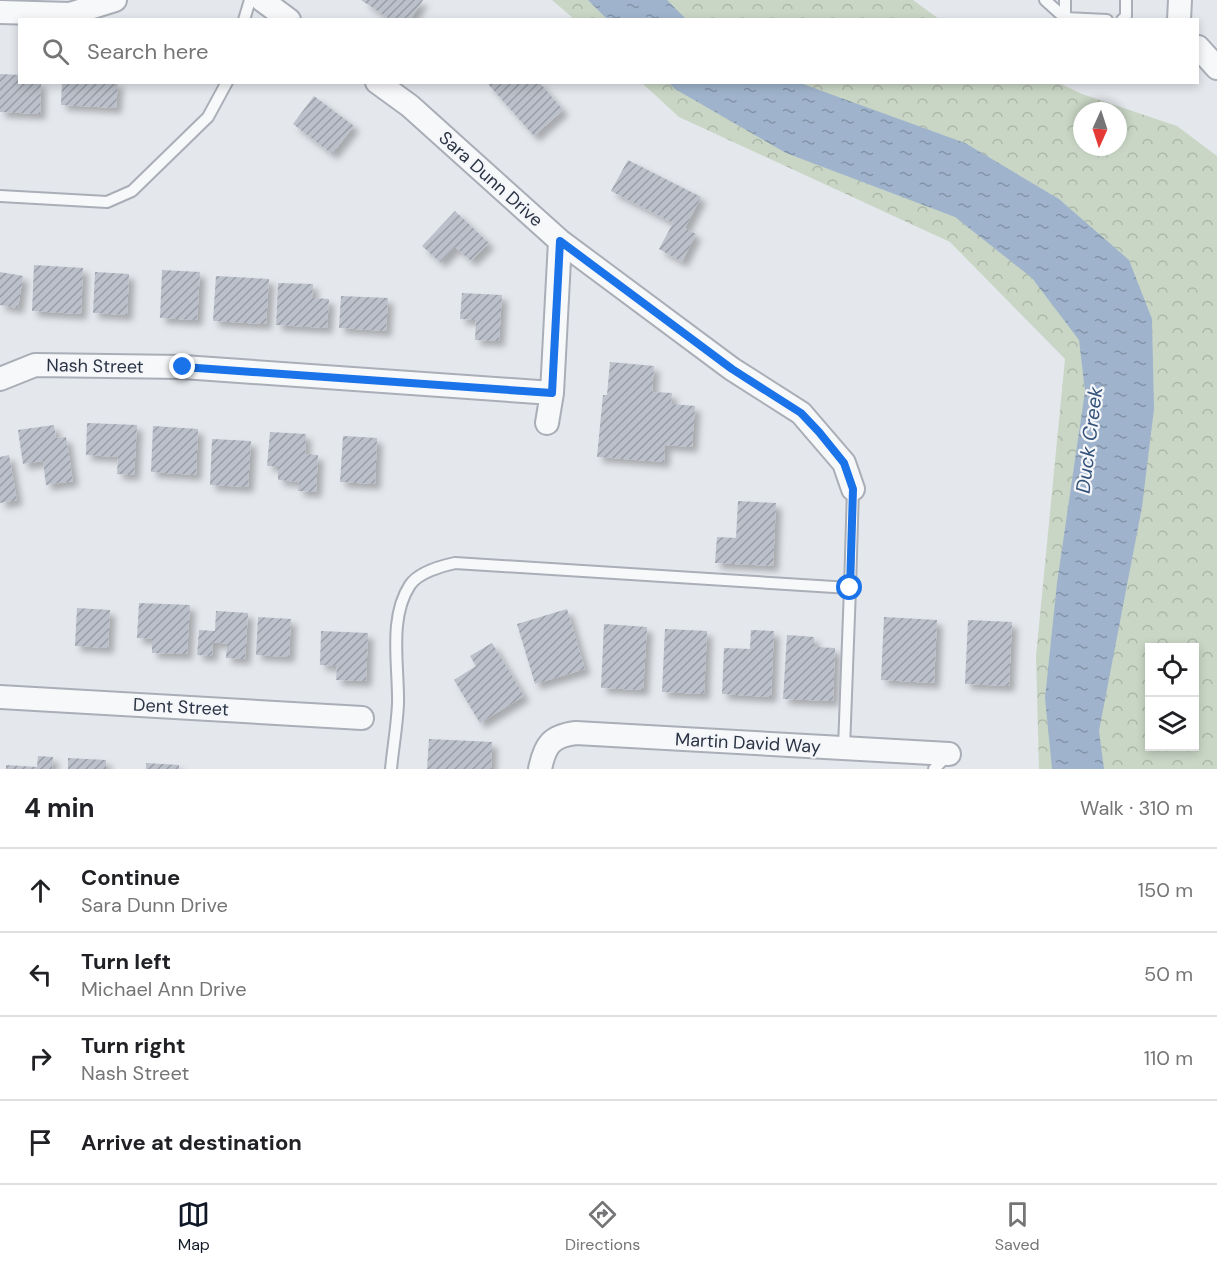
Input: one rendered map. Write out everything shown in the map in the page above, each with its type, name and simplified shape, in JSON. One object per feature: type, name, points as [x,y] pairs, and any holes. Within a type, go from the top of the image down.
[{"type":"street","points":[[0,12],[70,14],[115,0]]},
{"type":"street","points":[[262,0],[286,18]]},
{"type":"street","points":[[1179,18],[1180,0]]},
{"type":"street","points":[[1199,49],[1217,68]]},
{"type":"street","name":"Sara Dunn Drive","points":[[380,84],[410,106],[560,241],[732,369],[801,413],[844,463],[853,489]]},
{"type":"street","points":[[547,423],[552,393],[560,241]]},
{"type":"street","name":"Nash Street","points":[[0,379],[35,365],[183,367],[552,393]]},
{"type":"street","name":"Dent Street","points":[[0,697],[362,718]]},
{"type":"street","name":"Martin David Way","points":[[540,769],[550,743],[561,735],[576,733],[844,748],[942,761]]},
{"type":"lane","points":[[245,18],[250,0]]},
{"type":"lane","points":[[1045,0],[1065,18]]},
{"type":"lane","points":[[1065,0],[1065,18]]},
{"type":"lane","points":[[1124,18],[1126,0]]},
{"type":"lane","points":[[0,196],[107,202],[132,191],[208,117],[226,84]]},
{"type":"lane","name":"Sara Dunn Drive","points":[[844,748],[853,489]]},
{"type":"lane","points":[[391,769],[398,705],[397,641],[400,612],[410,584],[438,567],[454,563],[850,588]]},
{"type":"green space","points":[[552,0],[913,0],[938,18],[573,18]]},
{"type":"green space","points":[[643,84],[1061,84],[1106,102],[1073,102],[1073,156],[1127,156],[1127,109],[1177,126],[1217,156],[1217,769],[1039,769],[1036,656],[1065,359],[950,242],[679,117]]},
{"type":"water","points":[[588,0],[667,0],[685,18],[606,18]]},
{"type":"water","name":"Duck Creek","points":[[670,84],[803,84],[965,143],[1059,199],[1129,260],[1152,319],[1154,409],[1142,507],[1099,731],[1104,769],[1052,769],[1045,698],[1057,583],[1085,391],[1079,340],[1032,278],[955,217],[786,153]]},
{"type":"building","points":[[361,0],[423,0],[411,18],[388,18]]},
{"type":"building","points":[[0,74],[18,75],[18,84],[41,84],[40,114],[0,112]]},
{"type":"building","points":[[62,84],[118,84],[116,108],[61,105]]},
{"type":"building","points":[[488,84],[541,84],[563,110],[534,136]]},
{"type":"building","points":[[314,96],[354,126],[332,154],[293,124]]},
{"type":"building","points":[[628,160],[701,197],[685,228],[696,234],[682,262],[659,249],[673,223],[611,191]]},
{"type":"building","points":[[455,211],[489,243],[471,261],[455,247],[440,262],[422,246]]},
{"type":"building","points":[[34,265],[83,268],[81,314],[32,311]]},
{"type":"building","points":[[162,270],[200,272],[197,320],[160,318]]},
{"type":"building","points":[[0,272],[23,276],[18,308],[0,305]]},
{"type":"building","points":[[95,272],[129,274],[127,315],[93,313]]},
{"type":"building","points":[[216,276],[269,279],[266,324],[213,321]]},
{"type":"building","points":[[278,283],[313,284],[312,298],[329,299],[327,328],[276,325]]},
{"type":"building","points":[[462,293],[502,295],[499,341],[475,340],[476,320],[460,319]]},
{"type":"building","points":[[341,296],[388,298],[386,331],[339,328]]},
{"type":"building","points":[[610,362],[654,366],[652,392],[672,393],[671,404],[695,406],[692,447],[665,445],[664,462],[597,457],[603,395],[607,395]]},
{"type":"building","points":[[87,423],[137,425],[134,475],[117,474],[118,457],[86,455]]},
{"type":"building","points":[[54,425],[56,438],[66,437],[73,481],[46,485],[43,461],[23,464],[18,430]]},
{"type":"building","points":[[153,426],[198,429],[196,475],[151,472]]},
{"type":"building","points":[[270,432],[306,434],[305,454],[318,455],[316,492],[298,491],[299,482],[278,480],[278,466],[267,466]]},
{"type":"building","points":[[343,436],[377,438],[375,484],[340,482]]},
{"type":"building","points":[[212,439],[251,441],[248,487],[210,485]]},
{"type":"building","points":[[9,455],[17,500],[0,503],[0,457]]},
{"type":"building","points":[[738,501],[776,503],[773,566],[715,563],[717,537],[736,538]]},
{"type":"building","points":[[139,603],[190,605],[187,654],[152,653],[152,639],[137,638]]},
{"type":"building","points":[[77,608],[110,610],[108,648],[75,646]]},
{"type":"building","points":[[567,609],[585,669],[535,684],[517,624]]},
{"type":"building","points":[[216,611],[248,613],[245,659],[226,658],[227,644],[213,642],[212,656],[197,655],[199,630],[215,631]]},
{"type":"building","points":[[258,617],[291,619],[289,657],[256,655]]},
{"type":"building","points":[[884,617],[937,620],[934,683],[881,680]]},
{"type":"building","points":[[968,620],[1012,622],[1009,686],[965,684]]},
{"type":"building","points":[[604,624],[647,627],[643,690],[601,688]]},
{"type":"building","points":[[665,629],[707,631],[704,694],[662,692]]},
{"type":"building","points":[[751,630],[774,631],[771,697],[722,694],[724,648],[750,649]]},
{"type":"building","points":[[321,631],[368,633],[366,681],[336,680],[337,666],[320,665]]},
{"type":"building","points":[[787,635],[814,637],[814,647],[835,648],[833,701],[783,699]]},
{"type":"building","points":[[492,643],[524,696],[480,723],[454,680],[476,666],[470,656]]},
{"type":"building","points":[[429,739],[492,742],[491,769],[427,769]]},
{"type":"building","points":[[38,756],[53,757],[52,769],[6,769],[6,765],[37,767]]},
{"type":"building","points":[[68,758],[106,760],[106,769],[68,769]]},
{"type":"building","points":[[146,763],[179,765],[179,769],[146,769]]},
{"type":"route","points":[[183,367],[552,393],[560,241],[732,369],[801,413],[819,432],[844,463],[853,489],[850,588]]}]
